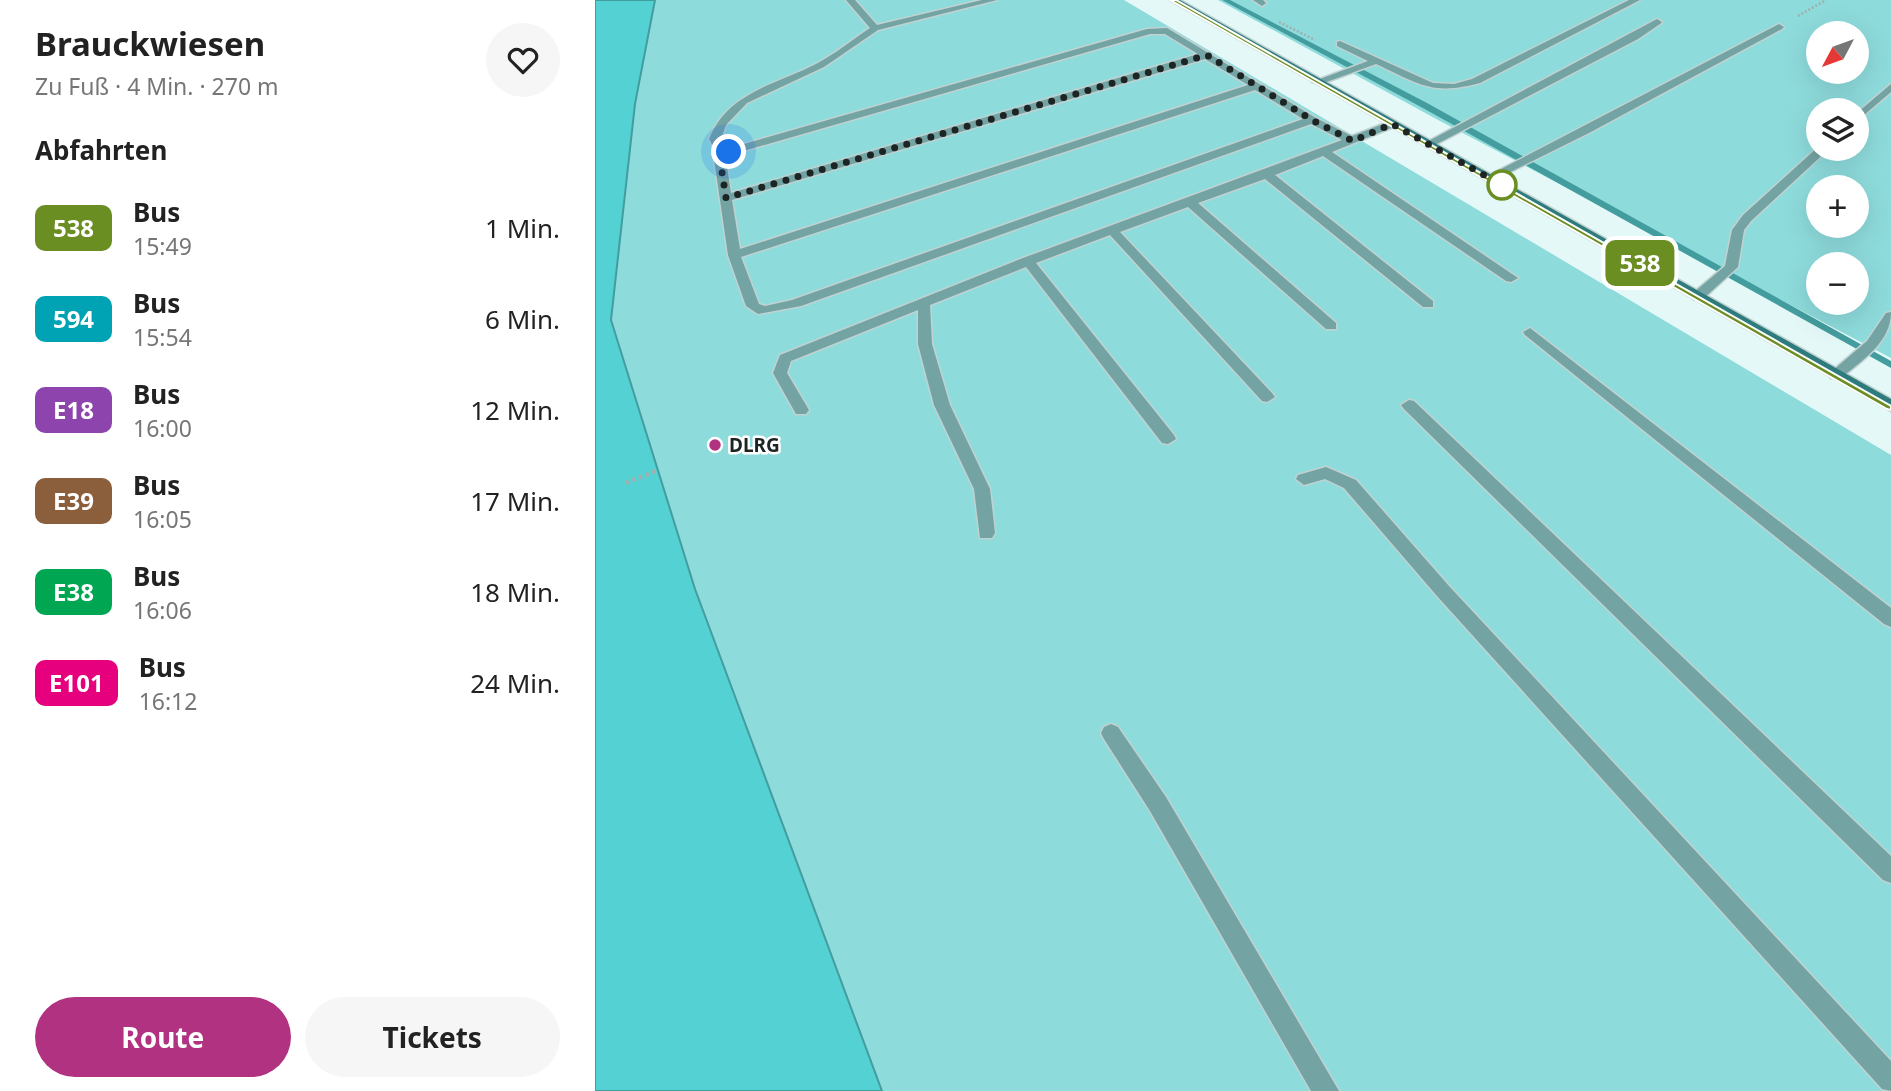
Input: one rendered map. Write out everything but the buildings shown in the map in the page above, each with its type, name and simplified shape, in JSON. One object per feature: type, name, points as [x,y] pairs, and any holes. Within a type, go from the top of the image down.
[{"type":"main road","points":[[1174,0],[1891,406]]},
{"type":"lane","points":[[850,0],[875,28]]},
{"type":"lane","points":[[729,152],[719,148],[715,139],[718,127],[731,110],[760,92],[824,63],[875,28],[993,0]]},
{"type":"lane","points":[[1340,44],[1431,86],[1454,87],[1476,81],[1636,0]]},
{"type":"lane","points":[[1429,144],[1623,44],[1657,22]]},
{"type":"lane","points":[[1490,178],[1585,131],[1779,27]]},
{"type":"lane","points":[[1312,120],[785,306],[763,311],[753,306],[734,255],[720,159],[729,152],[1150,31],[1167,31],[1312,120],[1353,141]]},
{"type":"lane","points":[[726,198],[1207,55]]},
{"type":"lane","points":[[1317,82],[1374,62]]},
{"type":"lane","points":[[734,255],[1256,86]]},
{"type":"lane","points":[[1869,107],[1891,87]]},
{"type":"lane","points":[[801,410],[780,373],[785,358],[1028,261],[1267,174],[1392,124]]},
{"type":"lane","points":[[1325,152],[1511,278]]},
{"type":"lane","points":[[1698,296],[1731,267],[1738,230],[1747,218],[1810,161]]},
{"type":"lane","points":[[1267,174],[1428,304]]},
{"type":"lane","points":[[1190,202],[1331,326]]},
{"type":"lane","points":[[1112,230],[1267,397]]},
{"type":"lane","points":[[1028,261],[1168,439]]},
{"type":"lane","points":[[922,303],[925,310],[925,344],[942,405],[982,489],[986,533]]},
{"type":"lane","points":[[1836,375],[1872,344],[1891,316]]},
{"type":"lane","points":[[1530,332],[1891,619]]},
{"type":"lane","points":[[1409,405],[1891,872]]},
{"type":"lane","points":[[1304,479],[1326,473],[1340,477],[1350,484],[1443,592],[1891,1080]]},
{"type":"lane","points":[[1111,733],[1158,804],[1326,1091]]},
{"type":"path","points":[[1260,1],[1264,12],[1274,19],[1318,42],[1340,44]]},
{"type":"path","points":[[626,483],[657,470]]},
{"type":"shaded area","points":[[595,0],[655,0],[635,104],[611,320],[695,589],[882,1091],[595,1091]]},
{"type":"shaded area","points":[[655,0],[1124,0],[1891,455],[1891,1091],[882,1091],[695,589],[611,320],[635,104]]},
{"type":"shaded area","points":[[1218,0],[1891,0],[1891,358],[1809,315],[1869,315],[1869,252],[1806,252],[1806,313],[1440,121]]},
{"type":"waterway","points":[[1225,0],[1424,105],[1891,365]]},
{"type":"bus line","name":"538","points":[[1174,0],[1891,406]]},
{"type":"place","name":"DLRG","points":[[715,445]]},
{"type":"route","points":[[729,152],[720,159],[726,198],[1207,55],[1312,120],[1353,141],[1392,124],[1513,191],[1502,185]]}]
